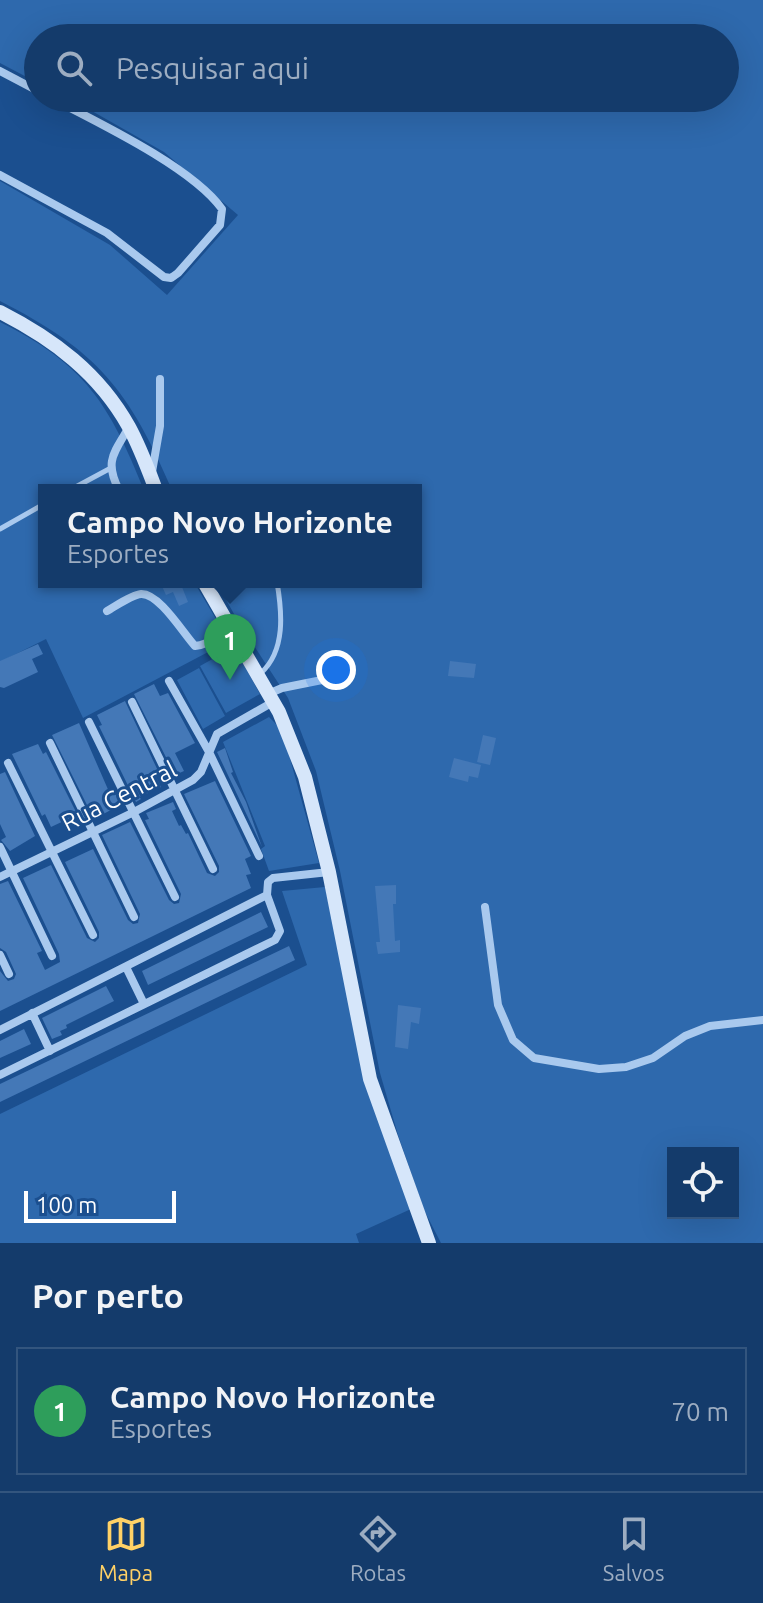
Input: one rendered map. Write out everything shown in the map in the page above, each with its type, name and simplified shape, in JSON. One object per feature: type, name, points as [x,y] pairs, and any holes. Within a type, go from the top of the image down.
[{"type":"main road","points":[[0,312],[50,340],[101,386],[129,427],[154,483]]},
{"type":"main road","points":[[207,588],[287,729],[305,777],[329,872],[370,1079],[429,1243]]},
{"type":"street","points":[[0,71],[24,84]]},
{"type":"street","points":[[0,175],[107,233],[164,277],[171,278],[178,273],[220,225],[222,209],[154,154],[77,112]]},
{"type":"street","points":[[154,483],[160,426],[160,379]]},
{"type":"street","points":[[116,484],[109,469],[129,427]]},
{"type":"street","points":[[107,611],[140,594],[151,597],[164,607],[195,646],[207,644],[219,635],[227,623]]},
{"type":"street","name":"Rua Central","points":[[0,877],[197,778],[220,731],[282,688],[332,678]]},
{"type":"street","points":[[169,681],[209,752],[259,856]]},
{"type":"street","points":[[132,702],[213,869]]},
{"type":"street","points":[[89,722],[175,897]]},
{"type":"street","points":[[50,743],[134,917]]},
{"type":"street","points":[[8,763],[93,935]]},
{"type":"street","points":[[0,847],[52,956]]},
{"type":"street","points":[[0,1075],[278,938],[279,923],[267,895],[267,884],[273,878],[329,872]]},
{"type":"street","points":[[0,1030],[267,895]]},
{"type":"street","points":[[485,907],[498,1005],[513,1040],[534,1058],[599,1069],[626,1067],[653,1058],[685,1036],[710,1026],[763,1020]]},
{"type":"street","points":[[0,955],[9,974]]},
{"type":"street","points":[[126,967],[144,1004]]},
{"type":"street","points":[[32,1013],[50,1051]]},
{"type":"lane","points":[[81,484],[109,469]]},
{"type":"lane","points":[[0,529],[38,507]]},
{"type":"lane","points":[[258,677],[271,662],[280,636],[278,588]]},
{"type":"shaded area","points":[[0,0],[763,0],[763,1243],[441,1243],[424,1210],[380,1073],[340,871],[316,771],[288,698],[219,588],[422,588],[422,484],[169,484],[141,425],[107,377],[62,338],[0,301],[0,181],[110,245],[167,295],[238,215],[164,152],[94,112],[739,112],[739,24],[24,24],[24,76],[0,63]]},
{"type":"shaded area","points":[[0,322],[54,354],[91,390],[119,434],[141,484],[38,484],[38,588],[198,588],[229,641],[83,718],[46,639],[0,662]]},
{"type":"shaded area","points":[[234,647],[260,694],[226,713],[200,666]]},
{"type":"shaded area","points":[[199,668],[225,716],[203,729],[177,680]]},
{"type":"shaded area","points":[[269,717],[282,730],[319,863],[269,871],[261,849],[265,846],[223,742]]},
{"type":"shaded area","points":[[325,887],[337,942],[411,1209],[356,1234],[359,1243],[0,1243],[0,1114],[307,965],[282,891]]},
{"type":"building","points":[[163,588],[182,588],[188,602],[179,606],[173,592],[166,595]]},
{"type":"building","points":[[38,644],[43,654],[32,659],[38,672],[0,687],[0,661]]},
{"type":"building","points":[[450,661],[476,664],[474,678],[448,676]]},
{"type":"building","points":[[154,684],[160,696],[168,693],[195,743],[175,753],[184,771],[175,775],[134,694]]},
{"type":"building","points":[[125,701],[159,773],[155,775],[161,787],[139,797],[141,799],[136,802],[99,726],[102,725],[97,715]]},
{"type":"building","points":[[79,723],[110,794],[115,791],[122,804],[94,819],[52,735]]},
{"type":"building","points":[[483,735],[496,738],[490,765],[477,762]]},
{"type":"building","points":[[38,744],[43,754],[46,752],[79,818],[70,822],[68,819],[51,827],[45,814],[42,816],[12,754]]},
{"type":"building","points":[[225,748],[231,773],[246,802],[262,847],[217,752]]},
{"type":"building","points":[[454,758],[481,765],[478,778],[469,776],[468,782],[449,777]]},
{"type":"building","points":[[5,772],[35,836],[10,851],[1,840],[6,837],[0,824],[0,774]]},
{"type":"building","points":[[215,781],[251,856],[245,859],[251,874],[246,875],[251,888],[0,1011],[0,971],[8,981],[14,979],[16,974],[6,952],[0,948],[0,884],[8,881],[42,951],[37,953],[45,970],[60,962],[59,954],[23,878],[51,865],[87,938],[95,942],[99,932],[65,862],[93,849],[128,920],[138,923],[140,914],[102,835],[130,822],[169,900],[179,903],[181,894],[145,820],[149,819],[146,813],[173,802],[176,809],[172,811],[179,826],[188,833],[207,873],[215,876],[219,866],[184,794]]},
{"type":"building","points":[[396,885],[396,904],[393,904],[395,941],[400,940],[400,952],[378,954],[376,942],[380,942],[375,886]]},
{"type":"building","points":[[261,912],[268,927],[148,985],[142,971]]},
{"type":"building","points":[[289,946],[295,960],[0,1102],[0,1084]]},
{"type":"building","points":[[106,986],[114,1001],[66,1025],[67,1028],[60,1031],[62,1035],[52,1039],[42,1018]]},
{"type":"building","points":[[398,1005],[421,1008],[419,1024],[411,1022],[408,1049],[395,1047]]},
{"type":"building","points":[[24,1029],[31,1044],[0,1058],[0,1041]]},
{"type":"place","name":"Campo Novo Horizonte","points":[[230,680]]}]
